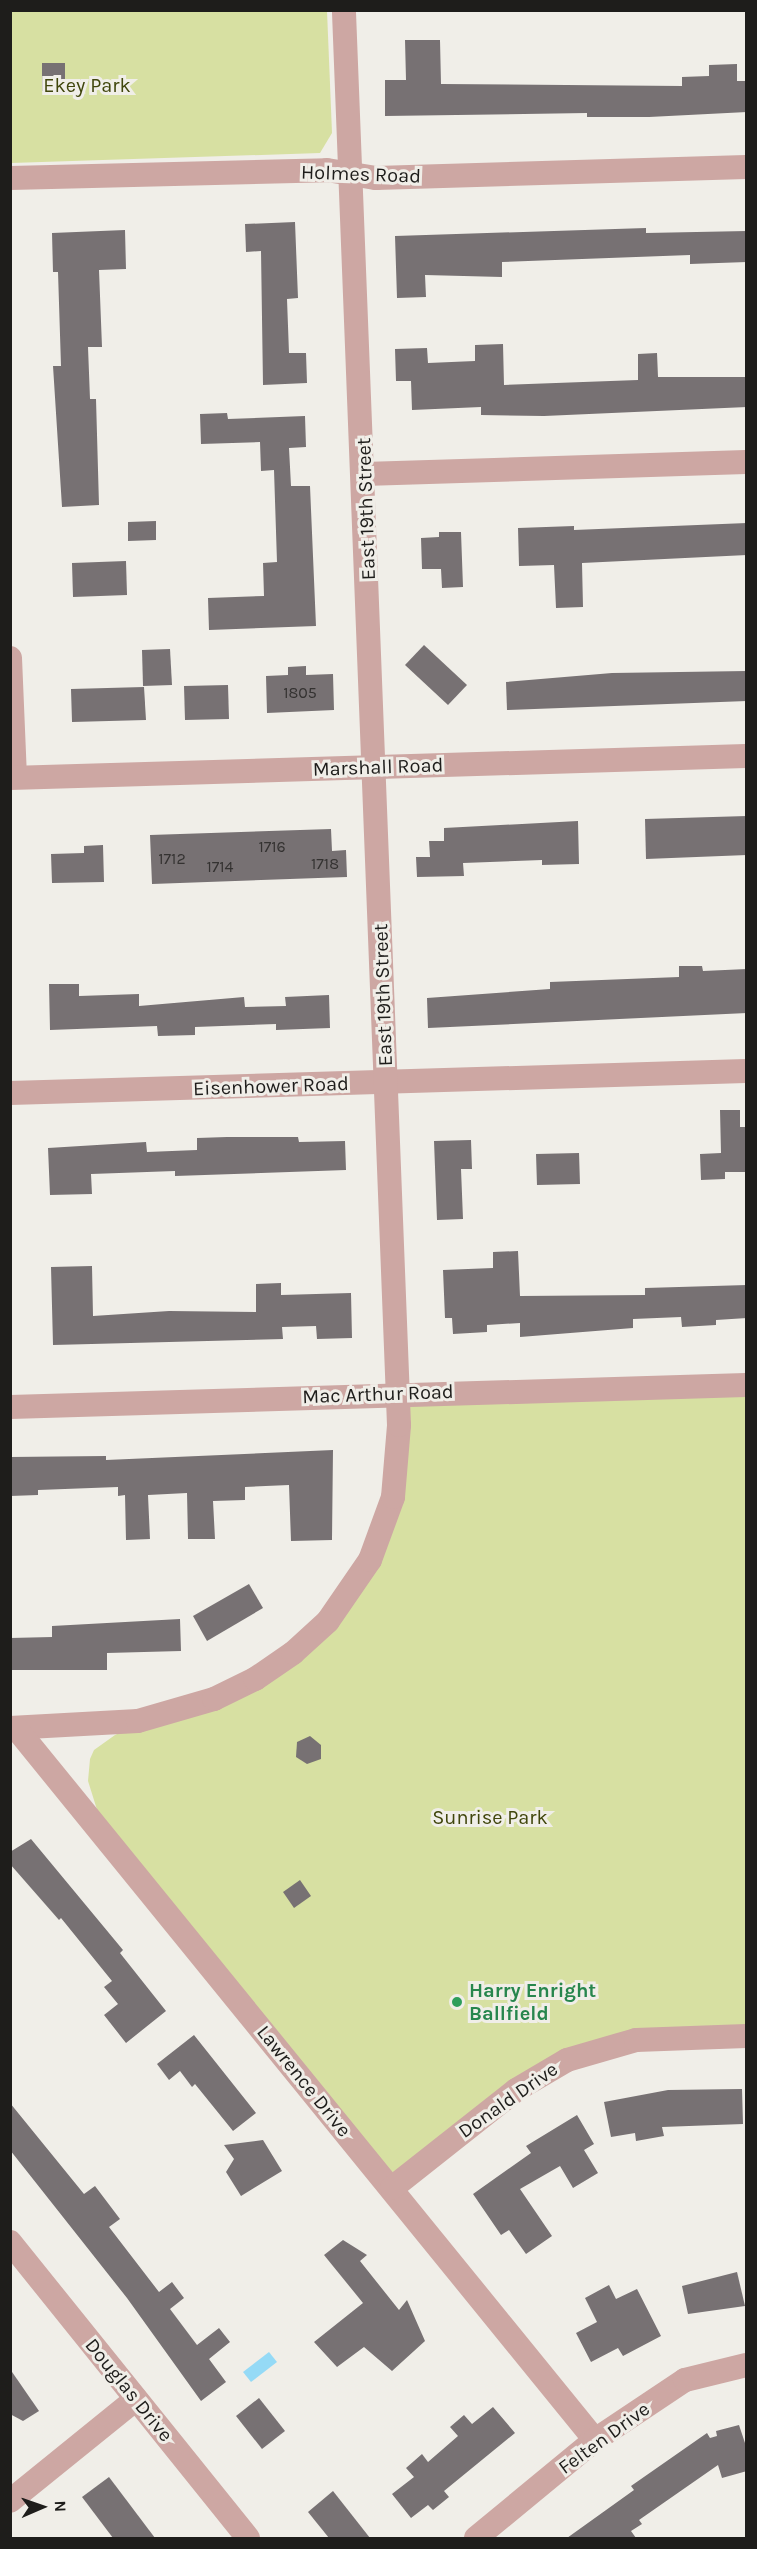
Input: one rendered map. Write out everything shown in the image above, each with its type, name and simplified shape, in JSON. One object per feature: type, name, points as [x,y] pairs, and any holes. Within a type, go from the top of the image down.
[{"type":"street","name":"East 19th Street","points":[[13,1728],[111,1724],[170,1714],[255,1679],[293,1653],[327,1621],[370,1560],[385,1527],[398,1461],[398,1393],[375,767],[344,10]]},
{"type":"street","name":"Holmes Road","points":[[10,178],[327,170],[376,178],[747,167]]},
{"type":"street","points":[[364,474],[747,462]]},
{"type":"street","points":[[10,658],[13,778]]},
{"type":"street","name":"Marshall Road","points":[[13,778],[747,756]]},
{"type":"street","name":"Eisenhower Road","points":[[10,1093],[747,1071]]},
{"type":"street","name":"Mac Arthur Road","points":[[10,1407],[398,1393],[747,1384]]},
{"type":"street","name":"Lawrence Drive","points":[[13,1728],[392,2188],[595,2440]]},
{"type":"street","name":"Donald Drive","points":[[392,2188],[492,2108],[567,2060],[636,2040],[747,2036]]},
{"type":"street","name":"Douglas Drive","points":[[10,2242],[248,2538]]},
{"type":"street","name":"Felten Drive","points":[[476,2538],[595,2440],[685,2380],[747,2365]]},
{"type":"street","points":[[10,2501],[136,2399]]},
{"type":"green space","name":"Ekey Park","points":[[10,11],[327,11],[332,133],[320,153],[11,163]]},
{"type":"green space","name":"Sunrise Park","points":[[746,1385],[746,2036],[591,2051],[392,2188],[99,1816],[88,1781],[90,1759],[94,1750],[115,1735],[293,1653],[385,1527],[397,1393]]},
{"type":"water","points":[[269,2352],[277,2362],[251,2382],[243,2372]]},
{"type":"building","points":[[405,40],[440,40],[441,84],[682,86],[682,77],[709,76],[709,65],[737,64],[737,81],[747,81],[747,112],[649,117],[587,117],[587,113],[385,116],[385,80],[406,80]]},
{"type":"building","points":[[42,63],[65,63],[65,90],[42,91]]},
{"type":"building","points":[[295,222],[298,298],[287,299],[289,353],[306,353],[307,383],[263,385],[261,251],[246,252],[245,224]]},
{"type":"building","points":[[646,228],[646,233],[747,231],[747,262],[690,264],[690,255],[502,262],[502,277],[425,275],[426,297],[397,298],[395,236]]},
{"type":"building","points":[[125,230],[126,269],[99,270],[102,347],[88,347],[90,399],[96,399],[99,505],[62,507],[53,366],[61,366],[58,272],[53,272],[52,233]]},
{"type":"building","points":[[503,344],[504,385],[638,380],[638,354],[657,353],[658,377],[747,377],[747,407],[544,416],[481,415],[481,407],[412,410],[411,381],[396,381],[395,349],[427,348],[428,363],[475,361],[475,345]]},
{"type":"building","points":[[227,413],[228,419],[305,416],[306,447],[289,448],[291,486],[310,486],[316,626],[209,630],[208,598],[264,596],[263,563],[277,562],[274,470],[261,471],[260,442],[201,444],[200,414]]},
{"type":"building","points":[[156,521],[156,540],[128,541],[128,522]]},
{"type":"building","points":[[747,523],[747,555],[582,563],[583,607],[556,608],[554,565],[519,566],[518,528],[574,526],[574,530]]},
{"type":"building","points":[[439,532],[461,532],[463,587],[442,588],[441,569],[422,569],[421,538],[439,537]]},
{"type":"building","points":[[126,561],[127,595],[73,597],[72,563]]},
{"type":"building","points":[[424,645],[467,685],[448,705],[405,665]]},
{"type":"building","points":[[170,649],[172,685],[143,686],[142,650]]},
{"type":"building","points":[[306,666],[306,675],[333,674],[334,710],[267,713],[266,676],[288,675],[288,667]]},
{"type":"building","points":[[747,671],[747,701],[507,710],[506,682],[612,673]]},
{"type":"building","points":[[228,685],[229,719],[185,720],[184,686]]},
{"type":"building","points":[[144,687],[146,720],[72,722],[71,689]]},
{"type":"building","points":[[747,816],[747,855],[646,859],[645,819]]},
{"type":"building","points":[[578,821],[579,864],[542,865],[542,860],[463,863],[464,876],[417,877],[416,857],[430,857],[429,841],[444,841],[444,828]]},
{"type":"building","points":[[331,829],[332,851],[346,850],[347,877],[152,884],[150,835]]},
{"type":"building","points":[[103,845],[104,882],[52,883],[51,854],[84,853],[84,846]]},
{"type":"building","points":[[679,966],[702,966],[703,971],[747,969],[747,1013],[428,1028],[427,998],[550,989],[550,982],[679,977]]},
{"type":"building","points":[[49,984],[79,984],[79,996],[139,994],[139,1006],[244,997],[245,1007],[286,1006],[285,997],[329,995],[330,1028],[276,1030],[276,1024],[195,1027],[195,1035],[158,1036],[157,1026],[50,1030]]},
{"type":"building","points":[[720,1110],[740,1110],[740,1127],[747,1127],[747,1172],[725,1172],[725,1179],[701,1180],[700,1154],[721,1153]]},
{"type":"building","points":[[298,1137],[299,1142],[345,1141],[346,1170],[175,1176],[175,1171],[91,1174],[92,1194],[50,1195],[48,1148],[146,1142],[147,1152],[197,1150],[197,1138]]},
{"type":"building","points":[[471,1140],[472,1169],[461,1169],[463,1219],[437,1220],[434,1141]]},
{"type":"building","points":[[579,1153],[580,1184],[537,1185],[536,1154]]},
{"type":"building","points":[[518,1251],[520,1296],[645,1295],[645,1288],[747,1285],[747,1318],[716,1320],[716,1325],[682,1327],[681,1317],[633,1319],[633,1328],[520,1337],[520,1323],[487,1325],[487,1332],[453,1334],[452,1318],[445,1318],[443,1270],[493,1268],[493,1252]]},
{"type":"building","points":[[92,1266],[93,1316],[169,1311],[256,1312],[256,1284],[281,1283],[281,1295],[351,1293],[352,1338],[317,1339],[316,1326],[282,1327],[283,1339],[53,1345],[51,1267]]},
{"type":"building","points":[[333,1450],[332,1540],[291,1541],[289,1485],[245,1487],[245,1500],[213,1501],[215,1539],[188,1539],[187,1493],[148,1495],[150,1539],[126,1540],[125,1495],[118,1496],[118,1487],[38,1490],[38,1495],[10,1496],[10,1457],[106,1456],[106,1460]]},
{"type":"building","points":[[249,1584],[263,1608],[207,1641],[193,1616]]},
{"type":"building","points":[[180,1619],[181,1651],[107,1653],[107,1670],[10,1670],[10,1638],[52,1637],[52,1626]]},
{"type":"building","points":[[310,1736],[321,1745],[321,1759],[307,1764],[296,1757],[297,1742]]},
{"type":"building","points":[[31,1839],[123,1950],[120,1953],[166,2011],[126,2043],[104,2015],[118,2004],[104,1987],[112,1981],[61,1918],[59,1920],[10,1864],[10,1852]]},
{"type":"building","points":[[300,1880],[311,1896],[294,1908],[283,1892]]},
{"type":"building","points":[[194,2035],[256,2113],[233,2131],[195,2084],[192,2087],[180,2071],[169,2080],[157,2064]]},
{"type":"building","points":[[742,2089],[743,2124],[662,2127],[664,2136],[636,2141],[635,2133],[611,2137],[604,2102],[668,2090]]},
{"type":"building","points":[[10,2103],[84,2194],[95,2186],[120,2219],[109,2227],[159,2292],[172,2282],[184,2298],[170,2309],[197,2345],[219,2328],[230,2342],[209,2359],[226,2382],[201,2401],[127,2298],[10,2150]]},
{"type":"building","points":[[577,2115],[594,2144],[584,2150],[598,2173],[573,2188],[560,2166],[520,2189],[552,2236],[526,2254],[509,2230],[501,2235],[473,2194],[531,2153],[526,2146]]},
{"type":"building","points":[[263,2140],[282,2171],[241,2196],[226,2172],[234,2159],[224,2145]]},
{"type":"building","points":[[343,2240],[367,2255],[360,2261],[399,2310],[407,2300],[425,2341],[392,2371],[364,2347],[337,2367],[314,2342],[363,2303],[324,2255]]},
{"type":"building","points":[[737,2272],[745,2306],[688,2314],[682,2286]]},
{"type":"building","points":[[609,2285],[616,2299],[637,2289],[661,2336],[623,2356],[618,2348],[591,2362],[576,2333],[597,2322],[585,2298]]},
{"type":"building","points":[[10,2369],[39,2411],[23,2421],[10,2414]]},
{"type":"building","points":[[259,2398],[285,2431],[262,2449],[236,2416]]},
{"type":"building","points":[[493,2407],[515,2433],[444,2491],[449,2497],[433,2510],[428,2505],[411,2518],[392,2494],[414,2477],[406,2468],[422,2454],[428,2462],[458,2436],[450,2427],[464,2415],[472,2424]]},
{"type":"building","points":[[739,2425],[747,2449],[747,2471],[722,2478],[718,2465],[639,2520],[642,2524],[631,2531],[636,2538],[567,2538],[634,2490],[631,2486],[707,2433],[710,2438],[717,2436],[716,2431]]},
{"type":"building","points":[[109,2477],[155,2538],[113,2538],[82,2497]]},
{"type":"building","points":[[333,2491],[370,2538],[329,2538],[308,2512]]},
{"type":"place","name":"Harry Enright Ballfield","points":[[457,2002]]}]
